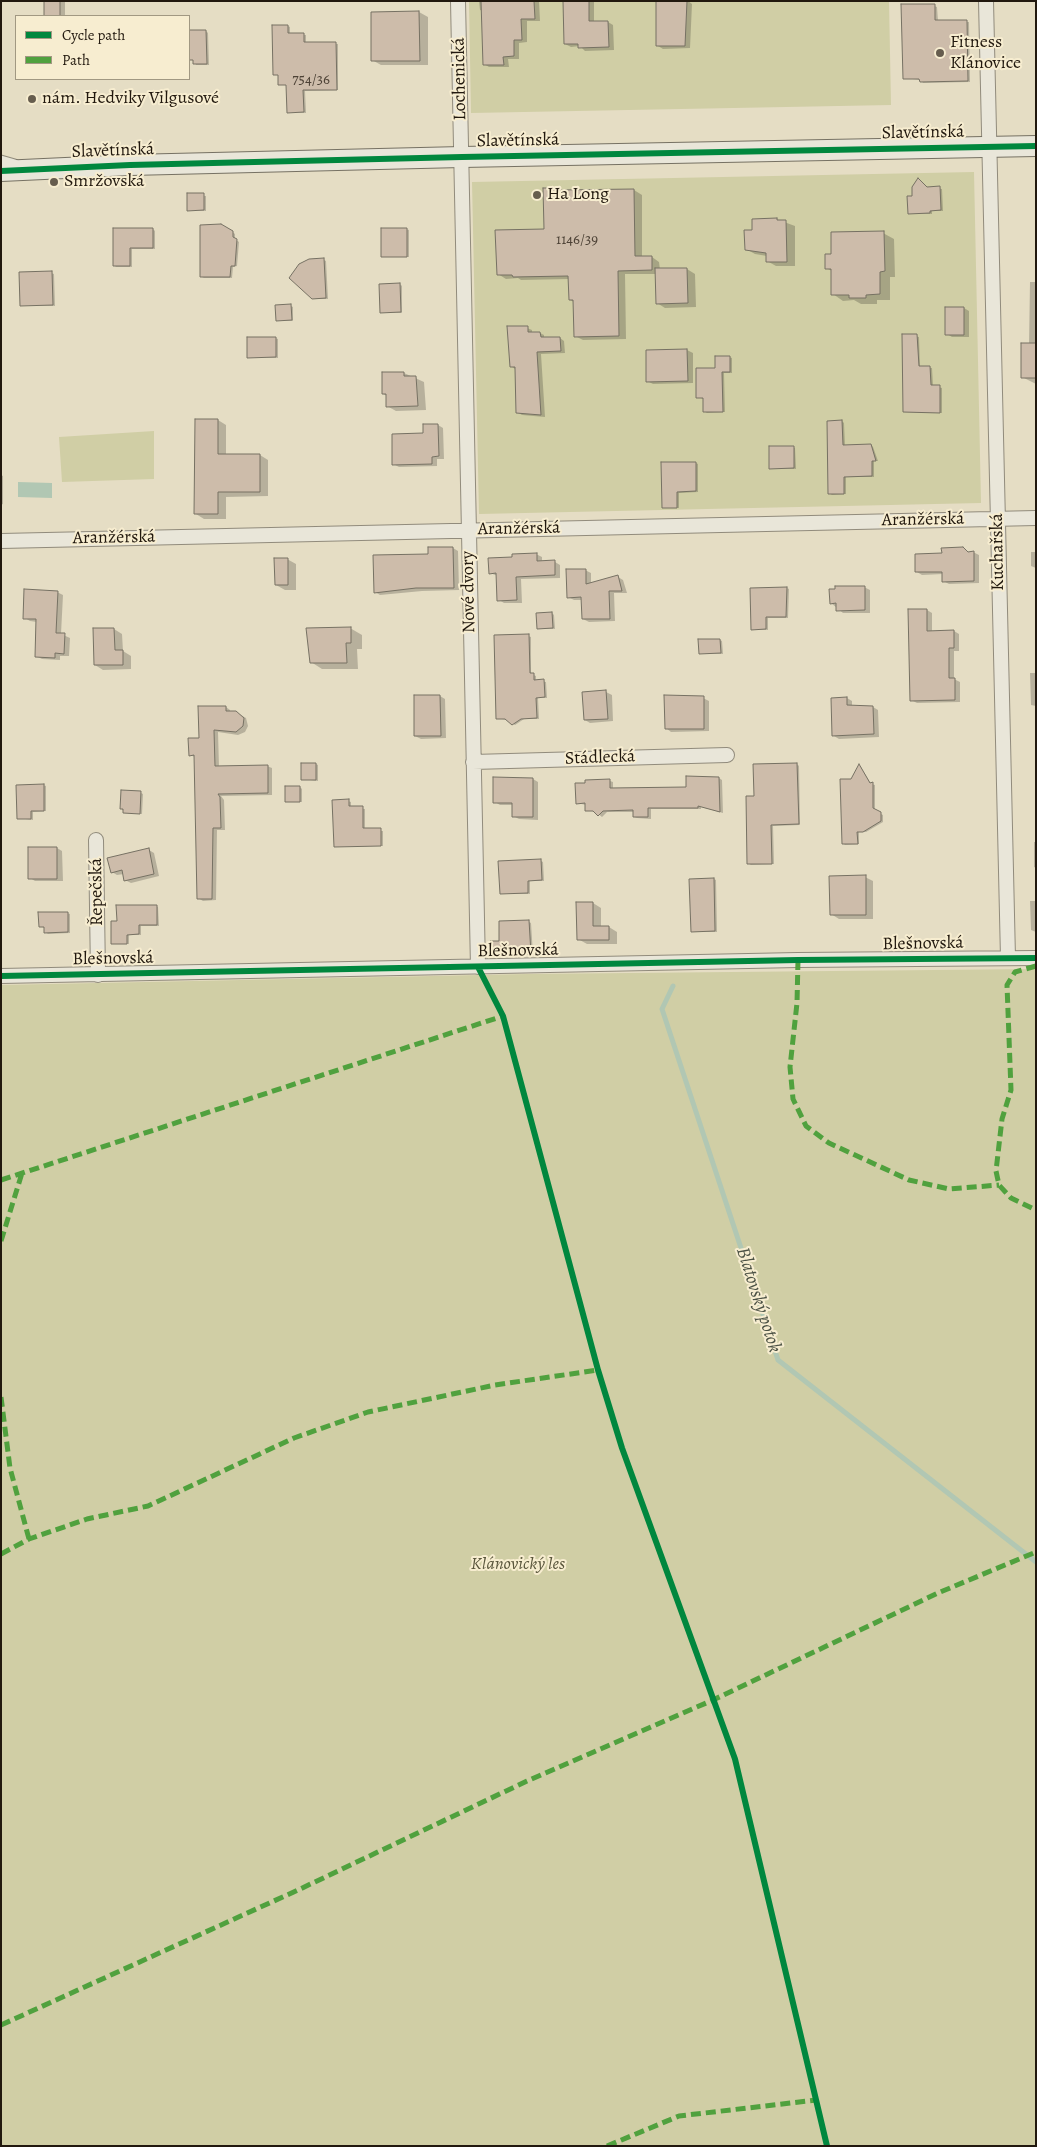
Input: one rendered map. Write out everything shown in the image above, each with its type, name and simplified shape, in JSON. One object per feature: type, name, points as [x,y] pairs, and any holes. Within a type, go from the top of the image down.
[{"type":"street","name":"Lochenická","points":[[458,1],[462,157]]},
{"type":"street","name":"Kuchařská","points":[[986,1],[1008,958]]},
{"type":"street","name":"Slavětínská","points":[[1,171],[462,157],[1036,146]]},
{"type":"street","name":"Nové dvory","points":[[462,157],[478,967]]},
{"type":"street","name":"Aranžérská","points":[[1,541],[1036,518]]},
{"type":"street","name":"Stádlecká","points":[[473,762],[727,755]]},
{"type":"street","name":"Řepečská","points":[[96,840],[98,975]]},
{"type":"street","name":"Blešnovská","points":[[1,976],[798,960],[1036,958]]},
{"type":"lane","points":[[1,159],[39,170]]},
{"type":"green space","points":[[469,1],[889,1],[891,105],[471,113]]},
{"type":"green space","points":[[974,172],[981,503],[479,514],[472,182]]},
{"type":"green space","points":[[154,431],[154,479],[62,482],[59,437]]},
{"type":"green space","name":"Klánovický les","points":[[1036,969],[1036,2146],[1,2146],[1,985],[528,974]]},
{"type":"shaded area","points":[[18,482],[52,483],[52,498],[18,497]]},
{"type":"building","points":[[44,1],[60,1],[60,15],[44,15]]},
{"type":"building","points":[[481,1],[534,1],[535,19],[521,19],[522,40],[514,40],[514,56],[503,57],[504,65],[483,65]]},
{"type":"building","points":[[563,1],[589,1],[589,21],[608,21],[609,47],[578,48],[578,44],[564,44]]},
{"type":"building","points":[[656,1],[687,1],[685,46],[656,46]]},
{"type":"building","points":[[901,4],[935,4],[935,20],[967,20],[968,81],[920,82],[919,79],[903,79]]},
{"type":"building","points":[[419,11],[420,61],[371,61],[371,12]]},
{"type":"building","points":[[272,25],[288,25],[288,33],[304,33],[304,42],[336,42],[337,90],[303,90],[304,112],[287,113],[286,85],[278,85],[278,75],[273,75]]},
{"type":"building","points":[[190,30],[206,30],[207,64],[193,64],[193,60],[190,60]]},
{"type":"building","points":[[918,178],[927,187],[940,186],[941,210],[930,211],[930,213],[908,214],[907,196],[912,196],[912,187]]},
{"type":"building","points":[[543,188],[558,188],[558,190],[634,189],[635,256],[652,256],[652,270],[618,271],[619,336],[574,337],[573,300],[569,300],[568,276],[513,277],[512,275],[497,275],[495,230],[544,229]]},
{"type":"building","points":[[187,193],[204,193],[204,210],[187,211]]},
{"type":"building","points":[[777,218],[777,220],[786,220],[787,262],[766,262],[766,253],[745,250],[744,230],[752,230],[752,219]]},
{"type":"building","points":[[221,224],[233,231],[233,237],[237,239],[235,266],[231,266],[230,277],[200,277],[200,225]]},
{"type":"building","points":[[113,228],[153,228],[153,248],[130,248],[130,266],[113,266]]},
{"type":"building","points":[[381,228],[407,228],[407,257],[381,257]]},
{"type":"building","points":[[884,231],[885,271],[880,272],[880,294],[866,295],[866,298],[849,298],[849,295],[831,295],[831,269],[825,269],[825,254],[831,254],[831,232]]},
{"type":"building","points":[[324,258],[326,298],[312,299],[289,278],[299,264],[309,259]]},
{"type":"building","points":[[655,268],[687,268],[688,303],[656,304]]},
{"type":"building","points":[[52,271],[53,305],[20,306],[19,272]]},
{"type":"building","points":[[400,283],[401,312],[380,313],[379,284]]},
{"type":"building","points":[[291,304],[292,320],[276,321],[275,305]]},
{"type":"building","points":[[945,307],[964,307],[964,335],[945,335]]},
{"type":"building","points":[[507,326],[528,326],[528,332],[540,332],[541,337],[560,337],[561,351],[537,352],[541,415],[516,413],[515,367],[510,367]]},
{"type":"building","points":[[902,334],[917,334],[919,366],[930,366],[931,385],[940,385],[940,413],[903,412]]},
{"type":"building","points":[[247,337],[276,337],[276,357],[247,358]]},
{"type":"building","points":[[1021,343],[1036,343],[1036,378],[1021,378]]},
{"type":"building","points":[[687,349],[688,381],[646,382],[646,350]]},
{"type":"building","points":[[715,356],[730,356],[730,372],[722,372],[723,412],[703,412],[703,398],[696,398],[696,368],[715,368]]},
{"type":"building","points":[[382,372],[404,372],[404,376],[416,376],[418,406],[386,407],[386,394],[382,394]]},
{"type":"building","points":[[195,419],[218,419],[218,454],[260,454],[260,492],[218,492],[218,514],[194,514]]},
{"type":"building","points":[[842,420],[843,445],[871,444],[876,461],[872,461],[872,476],[844,477],[844,494],[828,494],[827,421]]},
{"type":"building","points":[[423,424],[438,424],[439,456],[432,457],[432,464],[392,465],[392,434],[423,433]]},
{"type":"building","points":[[769,446],[794,446],[794,468],[769,469]]},
{"type":"building","points":[[661,462],[696,462],[696,491],[677,492],[677,508],[662,508]]},
{"type":"building","points":[[428,547],[453,547],[454,588],[416,588],[374,593],[373,555],[428,554]]},
{"type":"building","points":[[963,547],[968,552],[974,551],[974,581],[942,582],[942,572],[915,572],[915,554],[942,553],[941,548]]},
{"type":"building","points":[[537,553],[537,561],[555,560],[555,575],[516,577],[517,600],[497,601],[496,573],[489,574],[488,558],[512,557],[512,554]]},
{"type":"building","points":[[274,558],[288,558],[288,585],[275,585]]},
{"type":"building","points":[[566,569],[586,569],[586,584],[618,575],[622,591],[609,591],[610,619],[582,619],[581,597],[567,598]]},
{"type":"building","points":[[835,586],[865,586],[865,610],[836,611],[836,603],[830,604],[829,589],[835,589]]},
{"type":"building","points":[[787,587],[786,617],[766,617],[766,629],[751,630],[750,588]]},
{"type":"building","points":[[24,589],[58,591],[56,633],[65,633],[64,654],[55,653],[55,658],[35,657],[36,619],[23,619]]},
{"type":"building","points":[[908,609],[927,609],[927,631],[954,630],[954,648],[949,648],[949,678],[955,678],[955,700],[910,701]]},
{"type":"building","points":[[552,612],[553,628],[537,629],[536,613]]},
{"type":"building","points":[[351,627],[351,643],[346,643],[347,663],[310,663],[306,628]]},
{"type":"building","points":[[93,628],[114,628],[115,650],[123,650],[123,665],[94,665]]},
{"type":"building","points":[[529,634],[530,673],[534,673],[534,680],[544,679],[545,697],[536,698],[537,718],[521,719],[512,725],[505,719],[496,719],[494,635]]},
{"type":"building","points":[[698,639],[720,639],[721,653],[699,654]]},
{"type":"building","points":[[606,690],[608,719],[584,720],[582,692]]},
{"type":"building","points":[[414,695],[440,695],[441,736],[414,736]]},
{"type":"building","points":[[664,695],[704,696],[704,729],[665,729]]},
{"type":"building","points":[[847,697],[847,705],[873,706],[874,734],[832,736],[831,698]]},
{"type":"building","points":[[198,706],[226,706],[226,711],[236,711],[244,718],[243,726],[236,732],[214,730],[215,766],[268,765],[268,793],[218,794],[220,797],[221,828],[213,828],[212,899],[197,899],[194,755],[189,756],[188,738],[199,738]]},
{"type":"building","points":[[301,763],[316,763],[316,780],[301,780]]},
{"type":"building","points":[[797,763],[799,824],[771,825],[772,864],[747,864],[746,796],[754,796],[753,764]]},
{"type":"building","points":[[859,764],[870,783],[873,782],[873,808],[881,812],[881,821],[863,832],[857,832],[858,844],[842,844],[840,779],[851,779]]},
{"type":"building","points":[[686,776],[719,777],[720,812],[698,806],[698,808],[648,808],[648,817],[633,817],[633,810],[603,811],[598,816],[593,811],[585,811],[585,803],[576,804],[575,783],[585,783],[585,780],[610,779],[610,788],[686,787]]},
{"type":"building","points":[[493,777],[533,778],[533,817],[512,817],[512,803],[493,803]]},
{"type":"building","points":[[44,784],[44,811],[31,811],[31,819],[17,819],[16,785]]},
{"type":"building","points":[[285,786],[300,786],[300,802],[285,802]]},
{"type":"building","points":[[121,790],[141,791],[140,814],[123,813],[123,809],[120,809]]},
{"type":"building","points":[[349,799],[349,806],[363,806],[363,828],[381,828],[381,846],[334,847],[332,800]]},
{"type":"building","points":[[28,847],[57,847],[57,879],[28,879]]},
{"type":"building","points":[[149,848],[154,874],[124,881],[122,870],[111,873],[107,858]]},
{"type":"building","points":[[541,859],[542,880],[528,881],[528,893],[500,894],[498,861]]},
{"type":"building","points":[[866,875],[866,915],[830,915],[829,876]]},
{"type":"building","points":[[714,878],[715,931],[691,932],[689,879]]},
{"type":"building","points":[[576,902],[593,902],[593,926],[609,926],[609,940],[577,940]]},
{"type":"building","points":[[116,905],[157,905],[157,925],[139,925],[139,934],[127,935],[127,944],[111,944],[111,921],[117,921]]},
{"type":"building","points":[[38,912],[68,912],[68,932],[44,933],[44,927],[39,927]]},
{"type":"building","points":[[529,920],[531,954],[491,955],[490,941],[499,941],[499,921]]},
{"type":"waterway","name":"Blatovský potok","points":[[673,986],[662,1009],[778,1360],[1036,1562]]},
{"type":"marked path","points":[[798,960],[797,1003],[790,1067],[793,1099],[806,1126],[829,1143],[909,1180],[949,1189],[999,1185]]},
{"type":"marked path","points":[[1036,966],[1015,972],[1007,985],[1011,1090],[1002,1119],[996,1171],[999,1185],[1011,1198],[1036,1210]]},
{"type":"marked path","points":[[1,1180],[503,1016]]},
{"type":"marked path","points":[[1,1241],[22,1173]]},
{"type":"marked path","points":[[1,1554],[29,1539],[87,1519],[148,1506],[294,1438],[368,1412],[495,1385],[598,1370]]},
{"type":"marked path","points":[[1,1397],[10,1468],[29,1539]]},
{"type":"marked path","points":[[1,2025],[298,1890],[527,1781],[713,1700],[938,1593],[1036,1552]]},
{"type":"marked path","points":[[607,2146],[679,2116],[816,2100]]},
{"type":"cycle path","points":[[1,171],[130,165],[1036,146]]},
{"type":"cycle path","points":[[1,976],[798,960],[1036,958]]},
{"type":"cycle path","points":[[478,967],[503,1016],[598,1370],[622,1448],[735,1759],[827,2146]]},
{"type":"place","name":"Fitness Klánovice","points":[[940,53]]},
{"type":"place","name":"nám. Hedviky Vilgusové","points":[[32,99]]},
{"type":"place","name":"Smržovská","points":[[54,182]]},
{"type":"place","name":"Ha Long","points":[[537,195]]}]
